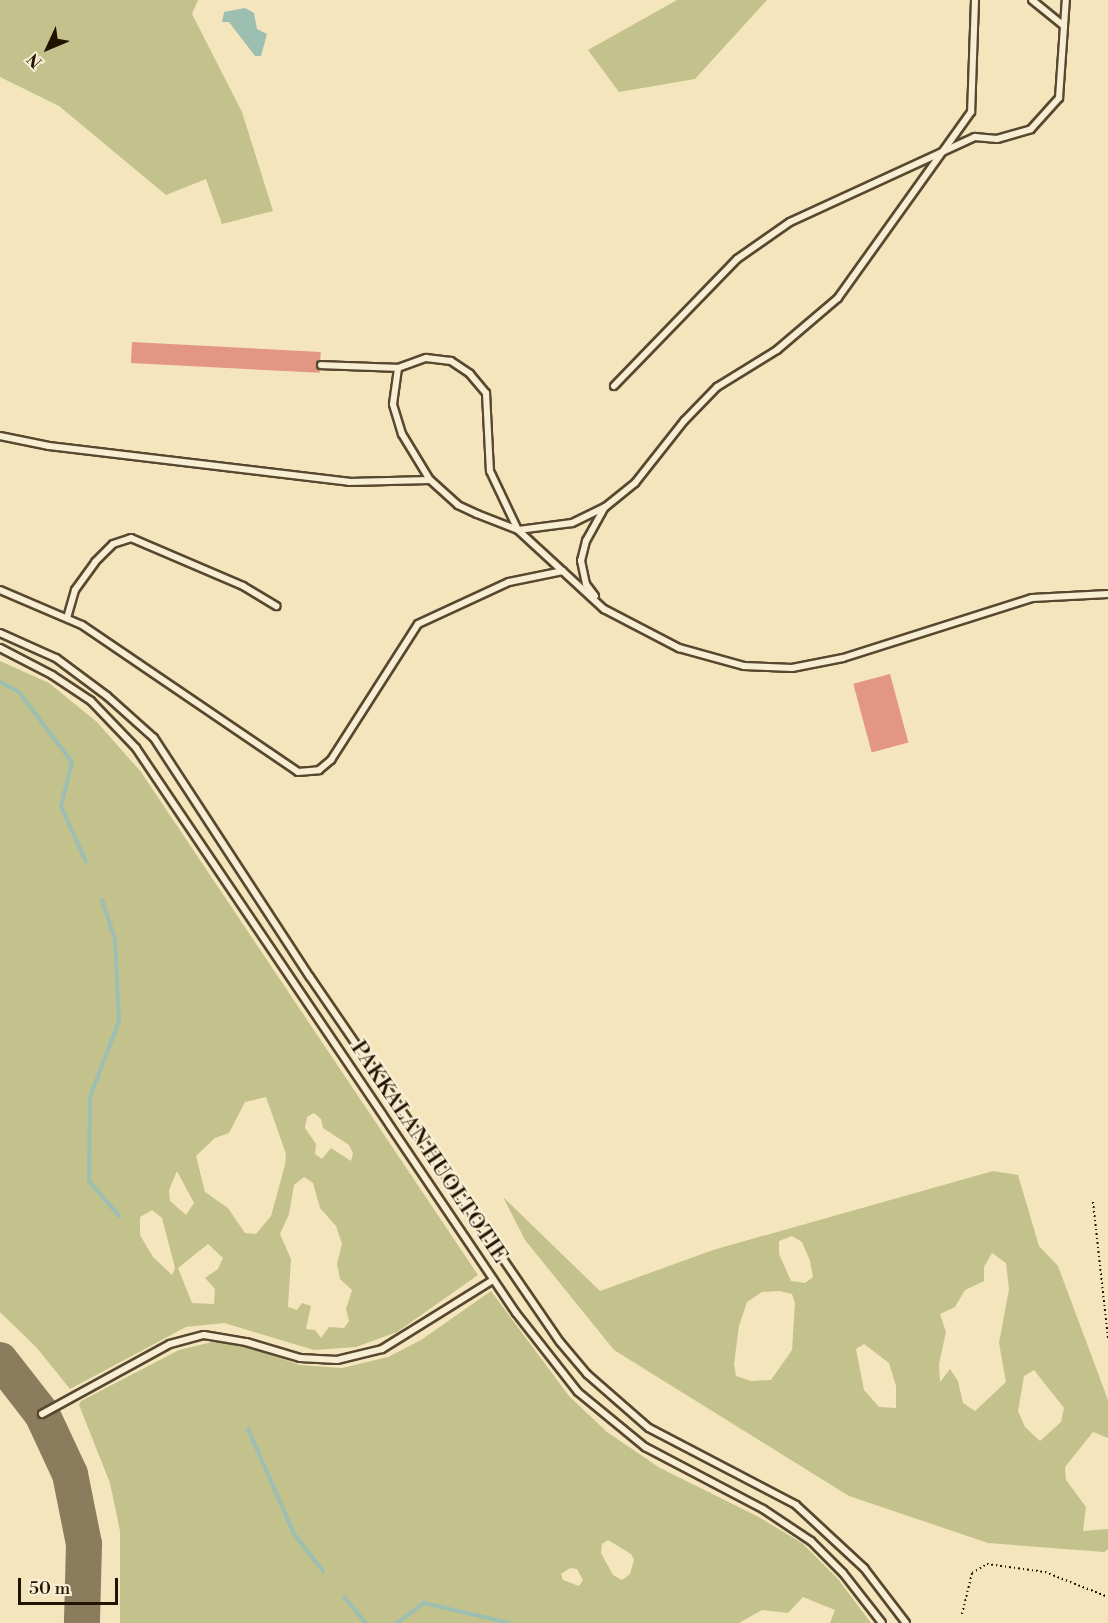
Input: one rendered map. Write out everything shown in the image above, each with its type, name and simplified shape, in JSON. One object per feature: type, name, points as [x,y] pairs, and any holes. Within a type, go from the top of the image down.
[{"type":"lane","points":[[518,530],[572,524],[605,507],[635,483],[684,421],[717,387],[777,350],[838,298],[940,153],[972,112],[975,0]]},
{"type":"lane","points":[[1032,0],[1064,26]]},
{"type":"lane","points":[[614,386],[737,259],[790,222],[975,137],[997,139],[1031,129],[1059,98],[1066,0]]},
{"type":"lane","points":[[321,365],[398,368],[426,358],[451,361],[486,393],[490,471],[518,530]]},
{"type":"lane","points":[[398,368],[393,404],[402,434],[430,480],[458,505],[518,530],[604,609],[679,648],[744,666],[792,668],[843,658],[1032,598],[1108,594]]},
{"type":"lane","points":[[0,436],[49,446],[349,482],[430,480]]},
{"type":"lane","points":[[604,609],[586,584],[581,561],[586,541],[605,507]]},
{"type":"lane","points":[[67,618],[75,590],[95,562],[113,544],[131,538],[243,586],[276,606]]},
{"type":"lane","points":[[0,590],[67,618],[190,696],[298,772],[319,770],[331,760],[418,624],[509,582],[563,571]]},
{"type":"lane","points":[[0,633],[56,658],[107,696],[154,738],[310,977],[560,1342],[587,1374],[649,1428],[796,1505],[864,1568],[906,1623]]},
{"type":"lane","name":"PAKKALAN HUOLTOTIE","points":[[0,648],[52,675],[91,701],[136,748],[538,1345],[605,1417],[661,1458],[763,1509],[803,1535],[843,1573],[882,1623]]},
{"type":"lane","points":[[42,1414],[170,1344],[204,1335],[246,1342],[300,1358],[337,1360],[382,1348],[494,1280]]},
{"type":"path","points":[[1093,1202],[1108,1338]]},
{"type":"path","points":[[962,1614],[972,1573],[987,1564],[1045,1572],[1108,1597]]},
{"type":"shaded area","points":[[0,0],[198,0],[192,14],[242,112],[273,211],[222,224],[206,179],[166,195],[59,106],[0,77]]},
{"type":"shaded area","points":[[677,0],[767,0],[695,79],[619,92],[588,50]]},
{"type":"shaded area","points":[[245,8],[254,13],[257,29],[267,34],[261,56],[255,56],[229,22],[222,22],[224,12]]},
{"type":"shaded area","points":[[0,661],[49,683],[97,722],[141,772],[478,1275],[397,1332],[356,1347],[314,1350],[224,1323],[186,1327],[70,1389],[37,1348],[0,1312]],"holes":[[[266,1097],[286,1154],[271,1216],[256,1234],[245,1233],[228,1208],[205,1192],[196,1156],[215,1138],[229,1133],[245,1102]],[[314,1113],[321,1119],[323,1128],[349,1145],[353,1153],[351,1161],[331,1148],[322,1159],[315,1154],[316,1144],[305,1128],[307,1117]],[[177,1171],[194,1203],[186,1215],[170,1201],[169,1190]],[[304,1177],[313,1183],[320,1208],[336,1226],[342,1244],[337,1264],[340,1279],[352,1290],[346,1309],[349,1321],[344,1328],[329,1327],[321,1338],[315,1330],[306,1329],[311,1306],[302,1303],[297,1310],[288,1307],[291,1259],[280,1234],[289,1214],[294,1185]],[[152,1210],[162,1218],[175,1268],[172,1275],[153,1257],[140,1235],[140,1217]],[[208,1244],[223,1258],[218,1269],[205,1278],[215,1289],[214,1304],[192,1303],[178,1268]]]},
{"type":"shaded area","points":[[993,1171],[1018,1175],[1039,1246],[1058,1266],[1108,1400],[1108,1438],[1093,1432],[1065,1467],[1066,1480],[1086,1507],[1083,1531],[1108,1529],[1108,1549],[1104,1552],[988,1543],[849,1496],[614,1350],[525,1240],[503,1197],[600,1291],[713,1250]],"holes":[[[792,1236],[802,1242],[810,1261],[813,1277],[805,1283],[791,1281],[779,1254],[779,1241]],[[992,1253],[1006,1263],[1009,1289],[999,1343],[1006,1382],[975,1411],[963,1403],[958,1381],[950,1369],[940,1382],[939,1364],[946,1332],[940,1314],[955,1307],[965,1290],[984,1281],[984,1267]],[[779,1291],[792,1294],[795,1303],[792,1350],[771,1380],[751,1381],[736,1376],[734,1364],[739,1326],[747,1302],[762,1292]],[[864,1344],[889,1363],[896,1386],[896,1408],[879,1407],[864,1390],[856,1349]],[[1034,1370],[1064,1408],[1061,1422],[1040,1441],[1025,1427],[1018,1411],[1024,1376]]]},
{"type":"shaded area","points":[[491,1291],[569,1396],[607,1432],[660,1468],[757,1516],[802,1543],[838,1579],[871,1623],[830,1623],[835,1610],[803,1597],[788,1613],[762,1610],[739,1623],[120,1623],[120,1531],[110,1483],[79,1405],[81,1401],[179,1350],[212,1342],[243,1345],[300,1365],[342,1368],[388,1357],[421,1340]],"holes":[[[608,1540],[631,1554],[634,1560],[630,1574],[622,1580],[613,1575],[601,1553],[602,1544]],[[570,1568],[577,1569],[583,1580],[579,1586],[563,1580],[561,1574]]]},
{"type":"building","points":[[132,342],[321,352],[320,373],[131,363]]},
{"type":"building","points":[[890,674],[908,743],[872,752],[853,684]]},
{"type":"waterway","points":[[0,682],[19,692],[72,762],[61,806],[86,862]]},
{"type":"waterway","points":[[102,900],[115,939],[119,1021],[90,1097],[89,1181],[119,1216]]},
{"type":"waterway","points":[[248,1429],[294,1534],[323,1571]]},
{"type":"waterway","points":[[344,1597],[366,1623]]},
{"type":"waterway","points":[[397,1623],[424,1603],[509,1623]]},
{"type":"taxiway","points":[[0,1360],[42,1414],[70,1474],[84,1544],[82,1623]]}]
